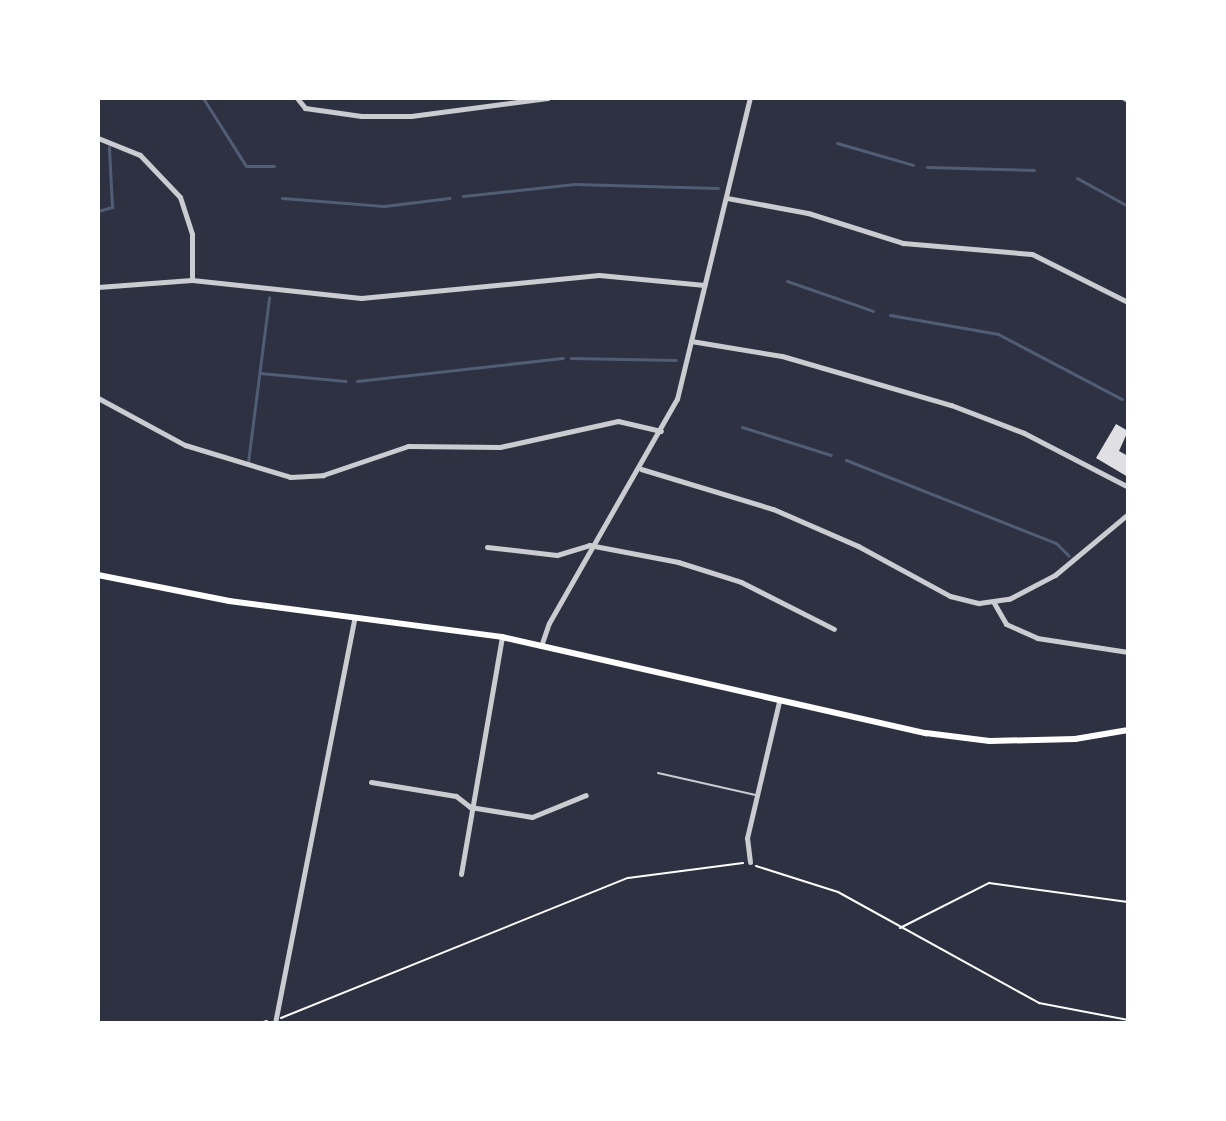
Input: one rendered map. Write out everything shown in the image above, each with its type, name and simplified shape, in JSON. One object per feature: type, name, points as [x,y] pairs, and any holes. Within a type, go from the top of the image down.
[{"type":"main road","points":[[98,575],[354,620],[502,637],[779,702],[990,741],[1075,739],[1128,730]]},
{"type":"street","points":[[297,98],[305,108],[411,116],[548,98]]},
{"type":"street","points":[[541,646],[677,399],[750,98]]},
{"type":"street","points":[[98,138],[140,155],[180,197],[192,234],[192,280]]},
{"type":"street","points":[[727,198],[819,216],[903,243],[1039,256],[1128,302]]},
{"type":"street","points":[[98,287],[192,280],[361,298],[599,275],[705,285]]},
{"type":"street","points":[[691,341],[782,356],[951,405],[1024,433],[1128,487]]},
{"type":"street","points":[[98,398],[185,445],[290,477],[338,472],[408,446],[500,447],[618,421],[661,431]]},
{"type":"street","points":[[641,469],[810,525],[950,596],[994,603],[1055,575],[1128,514]]},
{"type":"street","points":[[487,547],[557,555],[595,547],[721,574],[834,629]]},
{"type":"street","points":[[994,603],[1006,624],[1037,638],[1128,652]]},
{"type":"street","points":[[275,1022],[354,620]]},
{"type":"street","points":[[461,874],[470,807],[502,637]]},
{"type":"street","points":[[750,862],[747,838],[779,702]]},
{"type":"street","points":[[371,782],[456,796],[470,807],[532,817],[586,795]]},
{"type":"lane","points":[[658,773],[757,796]]},
{"type":"path","points":[[260,1023],[275,1022],[614,883],[750,862],[838,892],[1039,1003],[1128,1020]]},
{"type":"path","points":[[899,928],[989,883],[1128,902]]},
{"type":"building","points":[[1116,424],[1128,431],[1119,451],[1128,456],[1128,477],[1096,458]]},
{"type":"waterway","points":[[203,98],[246,166],[274,166]]},
{"type":"waterway","points":[[837,143],[913,165]]},
{"type":"waterway","points":[[98,211],[112,207],[109,147]]},
{"type":"waterway","points":[[927,167],[1034,170]]},
{"type":"waterway","points":[[1077,178],[1128,206]]},
{"type":"waterway","points":[[463,196],[574,184],[718,188]]},
{"type":"waterway","points":[[282,198],[384,206],[450,198]]},
{"type":"waterway","points":[[787,281],[873,311]]},
{"type":"waterway","points":[[248,462],[269,297]]},
{"type":"waterway","points":[[890,315],[998,334],[1122,399]]},
{"type":"waterway","points":[[357,381],[563,358]]},
{"type":"waterway","points":[[571,358],[676,360]]},
{"type":"waterway","points":[[260,373],[346,381]]},
{"type":"waterway","points":[[742,427],[831,455]]},
{"type":"waterway","points":[[846,460],[1056,543],[1069,556]]}]
